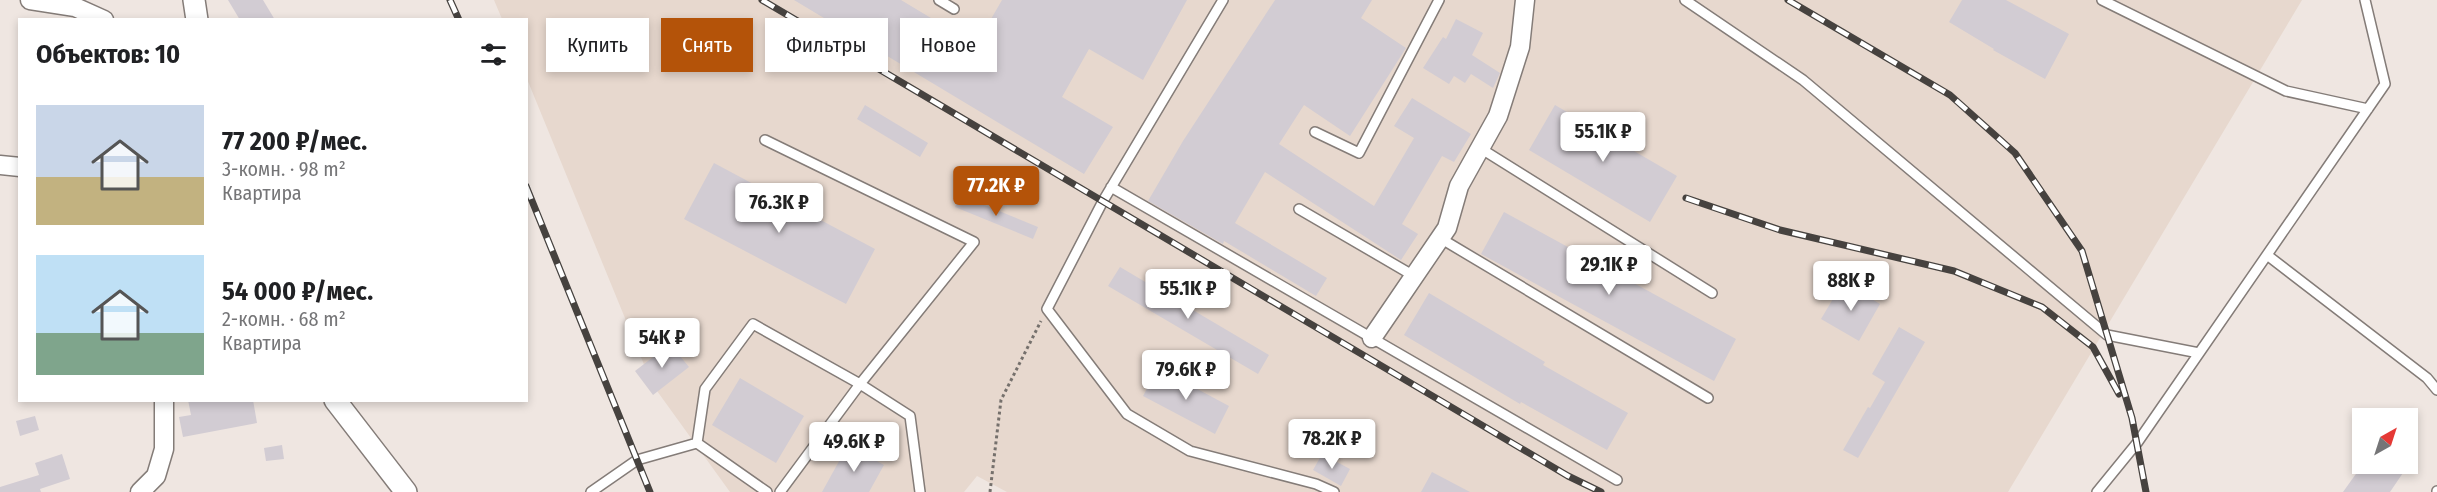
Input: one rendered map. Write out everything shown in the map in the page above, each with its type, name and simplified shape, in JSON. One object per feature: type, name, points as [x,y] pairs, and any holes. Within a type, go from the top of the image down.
[{"type":"street","points":[[30,0],[75,7],[100,18]]},
{"type":"street","points":[[194,0],[197,18]]},
{"type":"street","points":[[1372,338],[1447,228],[1459,186],[1498,116],[1521,47],[1525,0]]},
{"type":"street","points":[[0,165],[18,166]]},
{"type":"street","points":[[140,492],[156,476],[164,449],[164,402]]},
{"type":"street","points":[[337,402],[406,492]]},
{"type":"lane","points":[[939,0],[954,9]]},
{"type":"lane","points":[[1223,0],[1112,187],[1047,309],[1127,414],[1190,451],[1316,484],[1335,492]]},
{"type":"lane","points":[[1315,132],[1359,153],[1438,0]]},
{"type":"lane","points":[[1685,0],[1803,80],[2107,335],[2199,353]]},
{"type":"lane","points":[[2102,0],[2286,91],[2368,109]]},
{"type":"lane","points":[[2097,492],[2137,443],[2385,84],[2365,0]]},
{"type":"lane","points":[[765,140],[974,242],[860,384],[780,492]]},
{"type":"lane","points":[[1480,148],[1712,293]]},
{"type":"lane","points":[[1112,187],[1617,480]]},
{"type":"lane","points":[[1299,209],[1414,276]]},
{"type":"lane","points":[[1440,238],[1708,399]]},
{"type":"lane","points":[[2267,255],[2427,378],[2437,390]]},
{"type":"lane","points":[[697,443],[705,389],[753,324],[860,384],[910,416],[921,492]]},
{"type":"lane","points":[[591,492],[637,460],[697,443]]},
{"type":"lane","points":[[697,443],[767,492]]},
{"type":"path","points":[[990,492],[1001,400],[1047,309]]},
{"type":"shaded area","points":[[494,0],[2302,0],[2008,492],[1007,492],[977,476],[964,492],[730,492],[652,384],[528,81],[528,18],[502,18]]},
{"type":"building","points":[[228,0],[263,0],[274,18],[239,18]]},
{"type":"building","points":[[794,0],[901,0],[931,18],[900,18],[900,64],[888,56],[888,18],[824,18]]},
{"type":"building","points":[[1002,0],[1187,0],[1143,80],[1089,49],[1062,97],[1113,127],[1084,174],[914,72],[997,72],[997,18],[992,18]]},
{"type":"building","points":[[1275,0],[1372,0],[1361,18],[1406,48],[1350,136],[1304,105],[1279,144],[1374,206],[1414,138],[1394,126],[1412,98],[1471,134],[1454,162],[1442,156],[1402,224],[1418,234],[1401,260],[1265,172],[1235,223],[1327,278],[1316,296],[1224,241],[1223,244],[1148,201],[1183,141]]},
{"type":"building","points":[[1962,0],[2006,0],[2069,34],[2045,79],[1949,22]]},
{"type":"building","points":[[1456,19],[1483,33],[1472,55],[1500,73],[1493,88],[1471,74],[1465,83],[1454,76],[1449,84],[1423,68],[1443,37],[1446,39]]},
{"type":"building","points":[[865,105],[928,143],[920,157],[857,119]]},
{"type":"building","points":[[1555,105],[1677,176],[1650,222],[1529,150]]},
{"type":"building","points":[[714,163],[875,249],[846,304],[684,219]]},
{"type":"building","points":[[960,195],[1038,227],[1033,239],[955,207]]},
{"type":"building","points":[[1504,212],[1736,339],[1714,381],[1481,254]]},
{"type":"building","points":[[1120,267],[1269,355],[1258,374],[1108,286]]},
{"type":"building","points":[[1843,282],[1880,304],[1859,341],[1821,319]]},
{"type":"building","points":[[1429,293],[1545,362],[1543,365],[1628,413],[1607,450],[1521,402],[1520,404],[1404,335]]},
{"type":"building","points":[[1899,327],[1925,342],[1858,458],[1843,450],[1885,382],[1872,374]]},
{"type":"building","points":[[670,344],[689,367],[653,395],[635,371]]},
{"type":"building","points":[[1158,368],[1229,406],[1215,434],[1143,396]]},
{"type":"building","points":[[740,378],[804,416],[776,463],[712,425]]},
{"type":"building","points":[[188,402],[253,402],[257,423],[183,437],[179,417],[191,415]]},
{"type":"building","points":[[35,416],[39,430],[20,436],[16,421]]},
{"type":"building","points":[[282,445],[284,459],[266,461],[264,448]]},
{"type":"building","points":[[848,445],[884,465],[869,492],[822,492]]},
{"type":"building","points":[[62,454],[70,479],[40,489],[41,492],[0,492],[0,487],[39,475],[35,463]]},
{"type":"building","points":[[1322,454],[1350,469],[1341,486],[1313,470]]},
{"type":"building","points":[[1432,472],[1470,492],[1421,492]]},
{"type":"building","points":[[2356,474],[2402,474],[2390,492],[2343,492]]},
{"type":"railway","points":[[450,0],[458,18]]},
{"type":"railway","points":[[762,0],[1568,476],[1601,492]]},
{"type":"railway","points":[[1788,0],[1950,95],[2015,153],[2082,251],[2132,418],[2146,492]]},
{"type":"railway","points":[[528,191],[650,492]]},
{"type":"railway","points":[[1686,198],[1780,230],[1954,271],[2042,307],[2093,347],[2119,394]]}]
